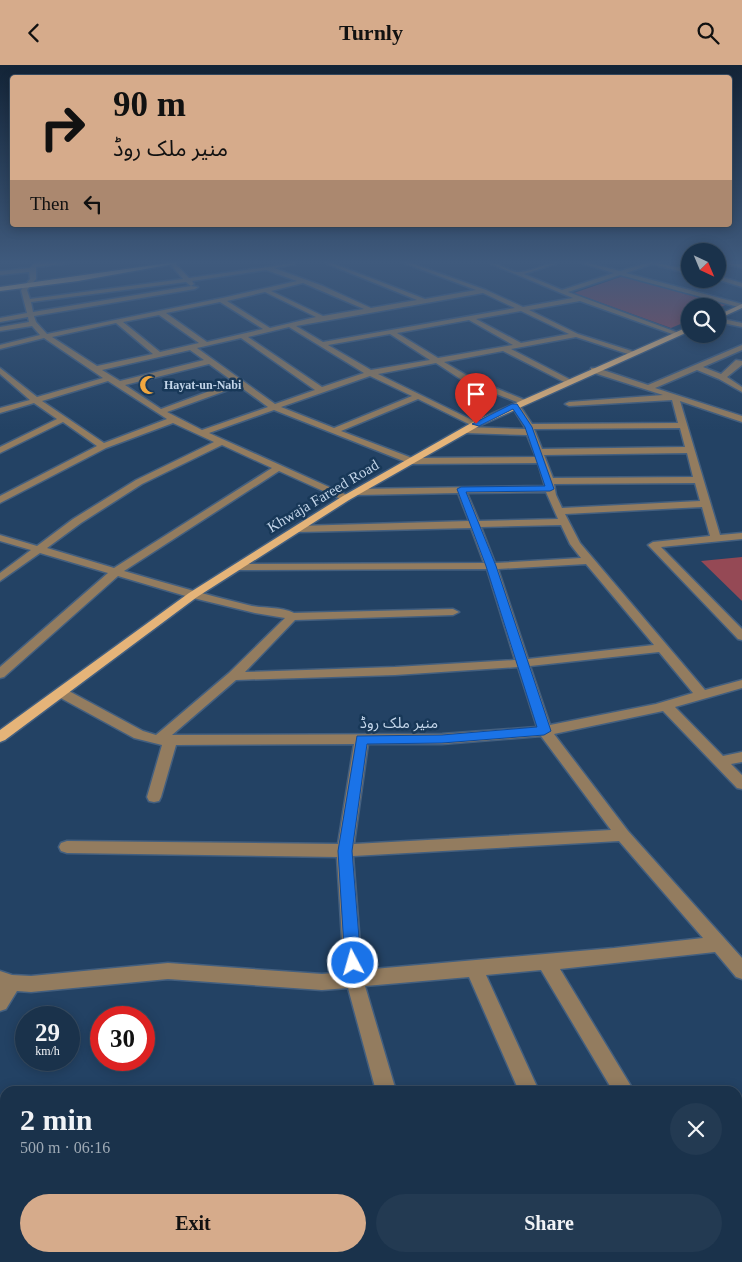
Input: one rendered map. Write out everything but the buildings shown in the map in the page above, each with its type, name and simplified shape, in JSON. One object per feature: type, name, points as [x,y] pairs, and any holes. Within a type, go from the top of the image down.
[{"type":"main road","name":"Khwaja Fareed Road","points":[[0,737],[193,595],[346,498],[476,424],[681,331]]},
{"type":"street","points":[[31,319],[44,335],[173,420],[346,498]]},
{"type":"street","points":[[0,347],[44,335],[133,319]]},
{"type":"street","points":[[169,319],[205,344]]},
{"type":"street","points":[[251,319],[268,329]]},
{"type":"street","points":[[95,369],[318,319]]},
{"type":"street","points":[[322,344],[464,319]]},
{"type":"street","points":[[471,319],[519,345]]},
{"type":"street","points":[[542,319],[576,335],[634,353]]},
{"type":"street","points":[[637,319],[677,333]]},
{"type":"street","points":[[726,321],[742,325]]},
{"type":"street","points":[[118,322],[158,354]]},
{"type":"street","points":[[0,329],[33,323]]},
{"type":"street","points":[[290,325],[370,373],[476,424]]},
{"type":"street","points":[[391,332],[468,380],[518,404],[559,511],[576,544],[702,695]]},
{"type":"street","points":[[242,335],[321,390]]},
{"type":"street","points":[[202,433],[370,373],[576,335]]},
{"type":"street","points":[[191,347],[273,407],[411,461],[690,451]]},
{"type":"street","points":[[648,388],[742,347]]},
{"type":"street","points":[[504,348],[568,382]]},
{"type":"street","points":[[119,384],[210,361]]},
{"type":"street","points":[[722,377],[739,362],[742,363]]},
{"type":"street","points":[[698,367],[722,377],[742,382]]},
{"type":"street","points":[[0,370],[35,400],[104,446]]},
{"type":"street","points":[[594,370],[742,419]]},
{"type":"street","points":[[722,377],[742,390]]},
{"type":"street","points":[[0,411],[110,378]]},
{"type":"street","points":[[160,412],[240,383]]},
{"type":"street","points":[[332,431],[417,397]]},
{"type":"street","points":[[569,405],[675,397]]},
{"type":"street","points":[[675,397],[716,539]]},
{"type":"street","points":[[0,450],[63,419]]},
{"type":"street","points":[[0,500],[104,446],[173,420]]},
{"type":"street","points":[[466,430],[683,425]]},
{"type":"street","points":[[0,577],[77,521],[139,482],[221,441]]},
{"type":"street","points":[[0,674],[117,571],[278,467]]},
{"type":"street","points":[[357,492],[699,480]]},
{"type":"street","points":[[461,489],[491,566],[544,731],[622,835],[742,971]]},
{"type":"street","points":[[559,511],[706,504]]},
{"type":"street","points":[[298,529],[564,522]]},
{"type":"street","points":[[742,536],[653,545],[742,636]]},
{"type":"street","points":[[0,538],[193,595],[255,610],[284,613],[292,617],[453,612]]},
{"type":"street","points":[[236,567],[491,566],[591,561]]},
{"type":"street","points":[[154,797],[164,741],[292,617]]},
{"type":"street","points":[[233,676],[330,674],[522,663],[588,658],[663,648]]},
{"type":"street","name":"منیر ملک روڈ","points":[[62,693],[139,735],[164,741],[442,739],[544,731],[666,705],[742,684]]},
{"type":"street","points":[[666,705],[742,784]]},
{"type":"street","points":[[362,739],[345,851],[354,979],[385,1086]]},
{"type":"street","points":[[720,762],[742,757]]},
{"type":"street","points":[[67,847],[345,851],[622,835]]},
{"type":"street","points":[[0,1003],[6,981],[31,984],[168,971],[322,982],[718,943]]},
{"type":"street","points":[[546,961],[621,1086]]},
{"type":"street","points":[[474,968],[527,1086]]},
{"type":"shaded area","points":[[646,319],[681,319],[681,324],[671,328]]},
{"type":"shaded area","points":[[742,557],[742,601],[701,561]]},
{"type":"place","name":"Hayat-un-Nabi","points":[[149,385]]},
{"type":"route","points":[[353,963],[345,851],[362,739],[442,739],[544,731],[491,566],[461,489],[550,489],[549,481],[528,427],[515,405],[476,424]]}]
